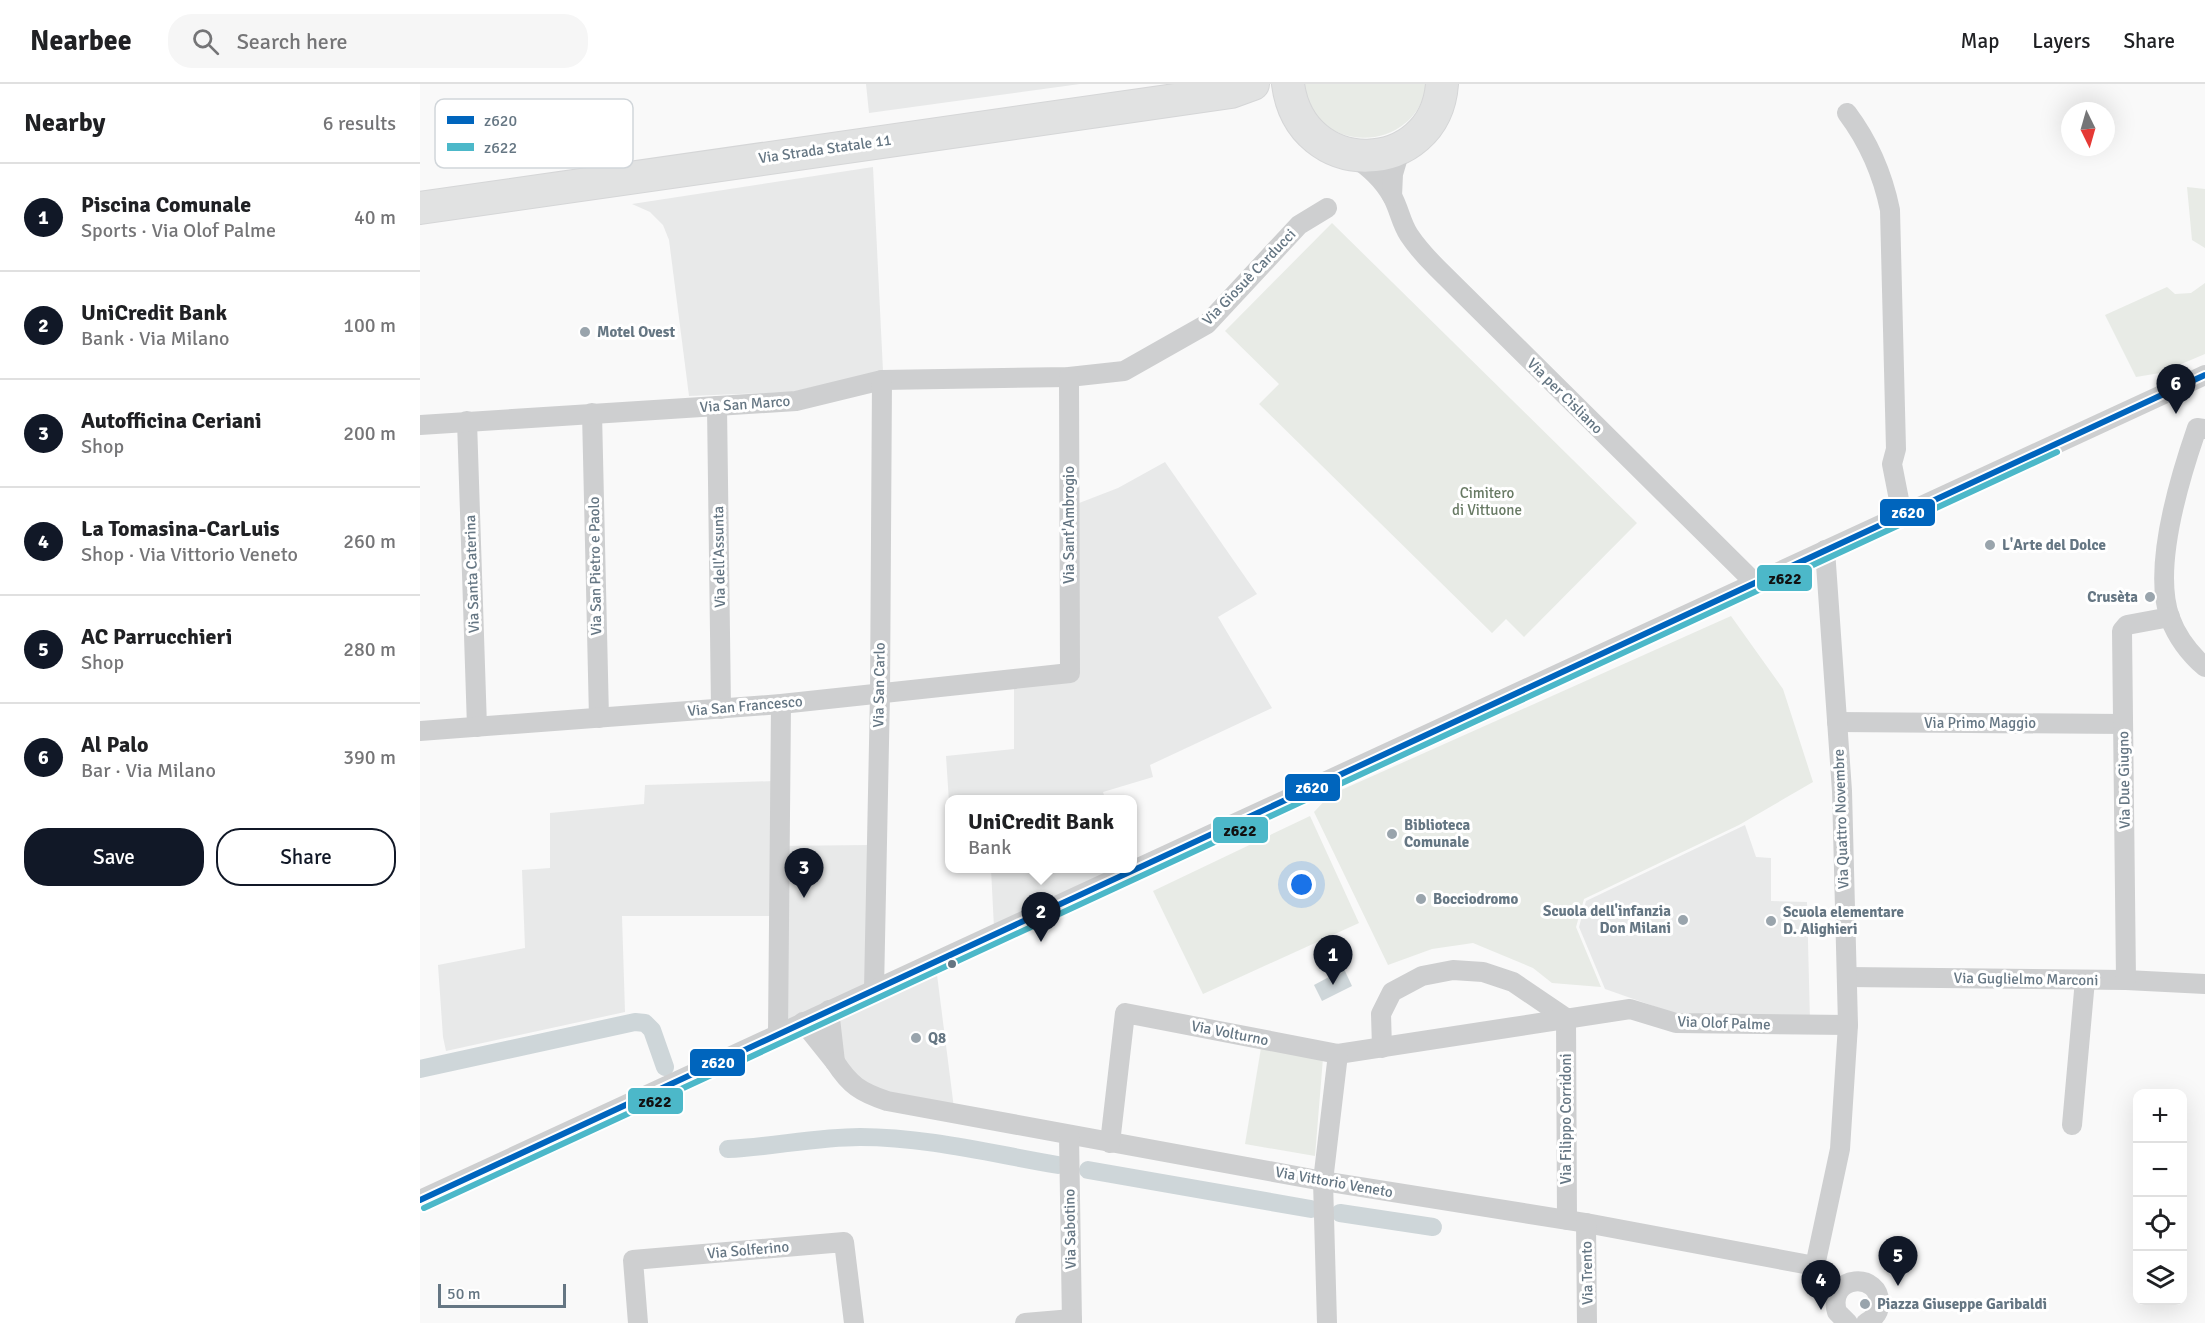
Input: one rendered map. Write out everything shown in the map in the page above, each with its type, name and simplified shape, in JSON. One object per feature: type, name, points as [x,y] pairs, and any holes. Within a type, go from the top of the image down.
[{"type":"main road","name":"Via Strada Statale 11","points":[[1288,84],[1290,99],[1297,117],[1311,135],[1329,148],[1350,155],[1377,155],[1401,147],[1420,134],[1433,116],[1444,88]]},
{"type":"main road","name":"Via Strada Statale 11","points":[[420,208],[1242,88],[1297,117]]},
{"type":"street","points":[[1847,113],[1860,130],[1886,191],[1890,210],[1896,449],[1892,464],[1902,515]]},
{"type":"street","name":"Via per Cisliano","points":[[1392,196],[1393,174],[1401,147]]},
{"type":"street","name":"Via per Cisliano","points":[[1350,155],[1369,167],[1392,196],[1409,235],[1437,268],[1755,583]]},
{"type":"street","name":"Via Giosuè Carducci","points":[[1069,376],[1124,371],[1207,324],[1299,225],[1327,208]]},
{"type":"street","points":[[1137,869],[2205,375]]},
{"type":"street","name":"Via San Marco","points":[[420,425],[796,401],[882,380],[1069,376]]},
{"type":"street","name":"Via Sant'Ambrogio","points":[[1069,376],[1070,673]]},
{"type":"street","name":"Via San Carlo","points":[[874,990],[880,694],[882,380]]},
{"type":"street","name":"Via dell'Assunta","points":[[717,406],[722,709]]},
{"type":"street","name":"Via San Pietro e Paolo","points":[[592,414],[599,718]]},
{"type":"street","name":"Via Santa Caterina","points":[[467,421],[477,727]]},
{"type":"street","points":[[2205,429],[2197,428],[2170,521],[2164,587],[2170,617],[2179,637],[2194,658],[2205,667]]},
{"type":"street","name":"Via Quattro Novembre","points":[[1815,1266],[1840,1149],[1848,1025],[1842,791],[1825,550]]},
{"type":"street","name":"Via Due Giugno","points":[[2126,980],[2122,631],[2127,625],[2170,617]]},
{"type":"street","name":"Via San Francesco","points":[[420,731],[781,704],[1070,673]]},
{"type":"street","points":[[778,1034],[781,704]]},
{"type":"street","name":"Via Primo Maggio","points":[[1837,722],[2123,724]]},
{"type":"street","points":[[420,1200],[1127,873]]},
{"type":"street","points":[[1382,1048],[1381,1014],[1392,992],[1422,976],[1453,970],[1483,972],[1513,982],[1566,1018]]},
{"type":"street","name":"Via Guglielmo Marconi","points":[[1846,977],[2126,980],[2205,984]]},
{"type":"street","points":[[2072,1125],[2085,980]]},
{"type":"street","name":"Via Olof Palme","points":[[1338,1054],[1630,1009],[1676,1023],[1848,1025]]},
{"type":"street","points":[[829,1010],[835,1062]]},
{"type":"street","name":"Via Volturno","points":[[1110,1143],[1125,1013],[1338,1054]]},
{"type":"street","name":"Via Filippo Corridoni","points":[[1566,1018],[1567,1220]]},
{"type":"street","name":"Via Vittorio Veneto","points":[[803,1022],[856,1088],[887,1101],[1323,1181],[1586,1223],[1815,1266]]},
{"type":"street","points":[[1327,1323],[1323,1181],[1338,1054]]},
{"type":"street","name":"Via Sabotino","points":[[1069,1135],[1072,1321]]},
{"type":"street","name":"Via Trento","points":[[1586,1223],[1587,1323]]},
{"type":"street","name":"Via Solferino","points":[[638,1323],[633,1260],[844,1242],[854,1323]]},
{"type":"street","points":[[1815,1266],[1839,1290]]},
{"type":"street","points":[[1848,1323],[1837,1312],[1835,1305],[1839,1290],[1850,1282],[1857,1281],[1864,1281],[1875,1289],[1880,1302],[1879,1309],[1869,1322]]},
{"type":"street","points":[[1025,1323],[1072,1321]]},
{"type":"shaded area","points":[[866,84],[1080,84],[869,113]]},
{"type":"shaded area","points":[[873,167],[883,371],[792,392],[689,396],[669,240],[663,225],[650,212],[632,204]]},
{"type":"shaded area","points":[[1165,462],[1257,594],[1218,617],[1272,708],[1150,765],[1153,777],[1103,792],[1104,795],[949,795],[946,756],[1014,749],[1014,684],[1074,679],[1074,505],[1118,488]]},
{"type":"shaded area","points":[[775,781],[773,846],[871,845],[868,986],[774,1029],[774,916],[622,916],[625,1012],[446,1051],[438,965],[525,948],[522,870],[550,868],[550,813],[644,804],[645,785]]},
{"type":"shaded area","points":[[1745,825],[1756,857],[1771,858],[1771,901],[1807,902],[1810,1021],[1682,1016],[1605,989],[1579,927],[1586,901]]},
{"type":"shaded area","points":[[991,873],[1110,873],[994,928]]},
{"type":"shaded area","points":[[936,967],[954,1108],[890,1096],[861,1084],[841,1060],[835,1013]]},
{"type":"shaded area","points":[[1344,969],[1352,986],[1322,1001],[1314,985]]},
{"type":"green space","points":[[1303,84],[1426,84],[1422,102],[1413,116],[1400,127],[1369,138],[1352,137],[1336,131],[1321,121],[1312,108]]},
{"type":"green space","points":[[2187,187],[2205,189],[2205,248],[2192,240]]},
{"type":"green space","name":"Cimitero di Vittuone","points":[[1332,223],[1637,523],[1524,637],[1506,619],[1492,633],[1259,404],[1279,384],[1225,331]]},
{"type":"green space","points":[[2205,283],[2205,354],[2160,373],[2136,377],[2105,315],[2167,287],[2175,294],[2191,293]]},
{"type":"green space","points":[[1731,616],[1783,689],[1813,782],[1739,825],[1584,899],[1576,927],[1601,987],[1552,983],[1533,968],[1473,943],[1432,949],[1388,965],[1314,812],[1330,795]]},
{"type":"green space","points":[[1310,816],[1359,923],[1203,994],[1153,891]]},
{"type":"green space","points":[[1261,1048],[1323,1058],[1315,1156],[1245,1144]]},
{"type":"waterway","points":[[420,1069],[635,1022],[645,1023],[652,1030],[665,1067]]},
{"type":"waterway","points":[[728,1149],[827,1139],[885,1138],[935,1143],[1058,1165]]},
{"type":"waterway","points":[[1088,1170],[1311,1209]]},
{"type":"waterway","points":[[1340,1213],[1433,1227]]},
{"type":"transit line","name":"z620","points":[[1137,869],[2205,375]]},
{"type":"transit line","name":"z622","points":[[424,1208],[2057,452]]},
{"type":"transit line","name":"z620","points":[[420,1200],[1128,873]]},
{"type":"place","name":"Motel Ovest","points":[[585,332]]},
{"type":"place","name":"Al Palo","points":[[2176,414]]},
{"type":"place","name":"L'Arte del Dolce","points":[[1990,545]]},
{"type":"place","name":"Crusèta","points":[[2150,597]]},
{"type":"place","name":"Biblioteca Comunale","points":[[1392,834]]},
{"type":"place","name":"Autofficina Ceriani","points":[[804,898]]},
{"type":"place","name":"Bocciodromo","points":[[1421,899]]},
{"type":"place","name":"Scuola dell'infanzia Don Milani","points":[[1683,920]]},
{"type":"place","name":"Scuola elementare D. Alighieri","points":[[1771,921]]},
{"type":"place","name":"UniCredit Bank","points":[[1041,942]]},
{"type":"place","name":"Piscina Comunale","points":[[1333,985]]},
{"type":"place","name":"Q8","points":[[916,1038]]},
{"type":"place","name":"AC Parrucchieri","points":[[1898,1286]]},
{"type":"place","name":"Piazza Giuseppe Garibaldi","points":[[1865,1304]]},
{"type":"place","name":"La Tomasina-CarLuis","points":[[1821,1310]]}]
